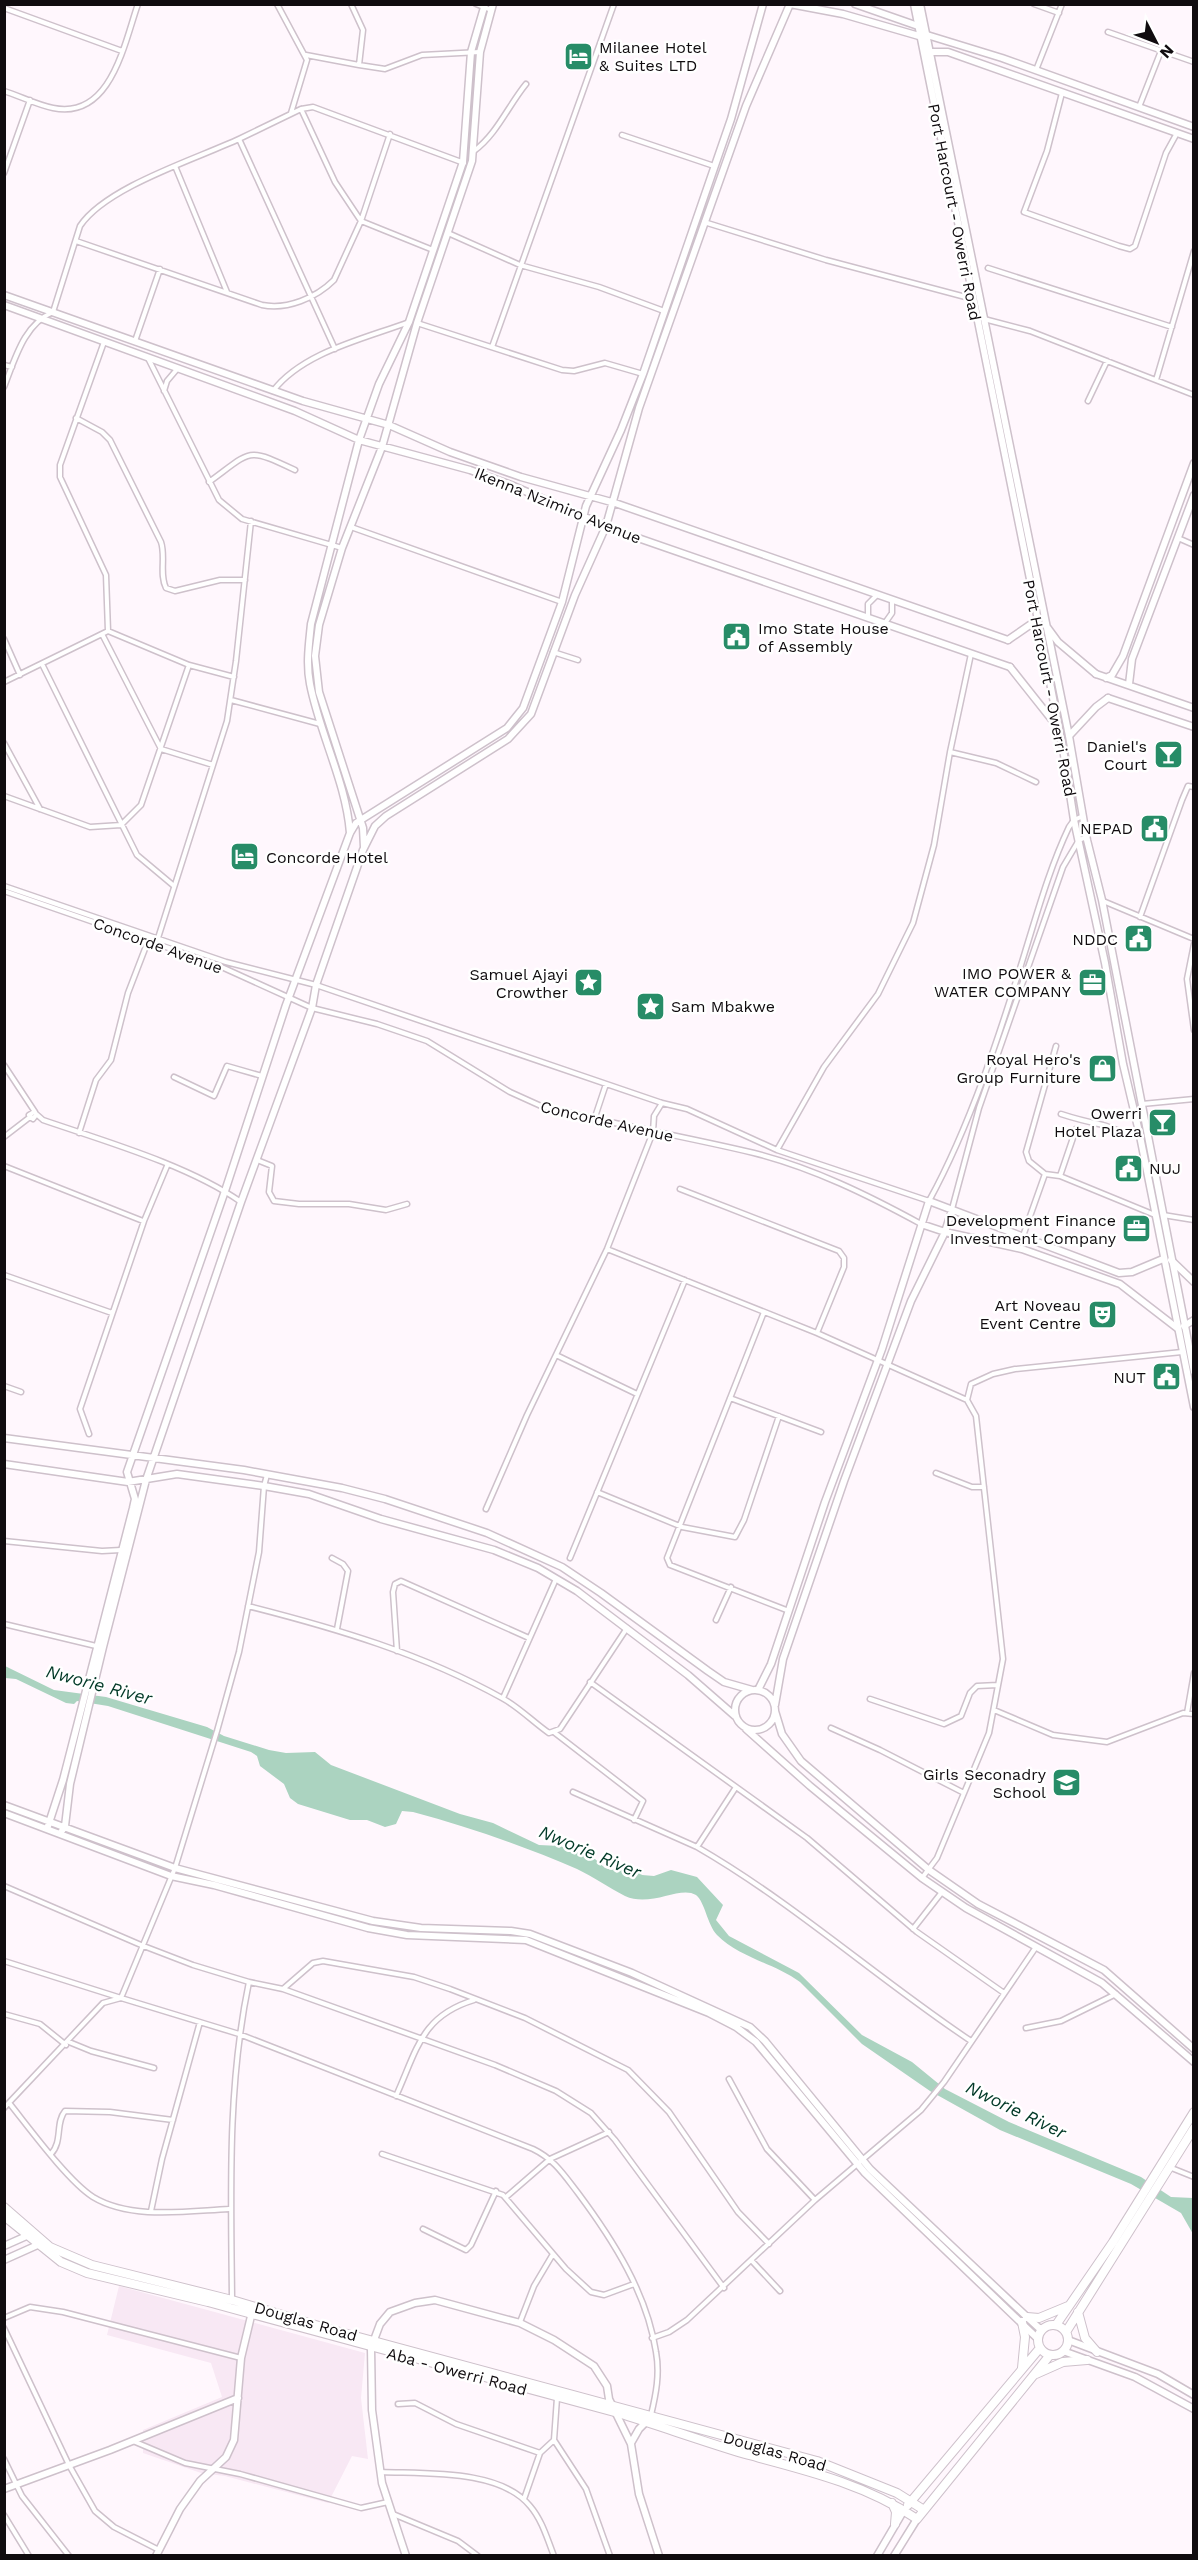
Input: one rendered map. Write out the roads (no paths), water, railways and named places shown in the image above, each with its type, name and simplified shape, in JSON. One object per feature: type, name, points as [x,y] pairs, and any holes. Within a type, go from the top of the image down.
[{"type":"highway","points":[[1164,2169],[1194,2112]]},
{"type":"highway","points":[[917,2519],[1050,2355],[1063,2351],[1078,2312],[1133,2217],[1194,2128]]},
{"type":"highway","name":"Douglas Road","points":[[4,2207],[29,2235],[41,2244],[77,2259],[232,2300],[252,2310],[372,2344],[613,2404],[649,2419],[817,2461],[897,2493]]},
{"type":"highway","points":[[4,2216],[29,2235]]},
{"type":"highway","points":[[904,2510],[1022,2369],[1039,2343],[1044,2328],[1056,2325],[1133,2217]]},
{"type":"highway","points":[[41,2244],[74,2268],[119,2281],[252,2310]]},
{"type":"highway","points":[[119,2281],[120,2272]]},
{"type":"highway","points":[[1022,2369],[1024,2320],[1039,2318],[1069,2306]]},
{"type":"highway","points":[[1078,2312],[1085,2338],[1097,2352]]},
{"type":"highway","points":[[1056,2325],[1067,2336]]},
{"type":"highway","points":[[1039,2343],[1050,2355]]},
{"type":"highway","name":"Aba - Owerri Road","points":[[372,2344],[557,2398],[649,2419],[838,2480],[892,2503],[917,2519]]},
{"type":"highway","points":[[1034,2374],[1063,2362],[1087,2360]]},
{"type":"highway","points":[[992,2405],[1002,2413]]},
{"type":"highway","points":[[897,2493],[913,2495],[920,2490]]},
{"type":"highway","points":[[897,2493],[924,2510]]},
{"type":"highway","points":[[892,2503],[896,2512],[895,2524]]},
{"type":"street","points":[[4,91],[53,108],[66,109],[94,99],[110,83],[138,4]]},
{"type":"street","points":[[277,4],[306,55],[306,64],[290,114]]},
{"type":"street","points":[[351,4],[363,30],[358,65]]},
{"type":"street","points":[[476,4],[488,7]]},
{"type":"street","points":[[492,347],[520,265],[576,118],[596,51],[614,4]]},
{"type":"street","points":[[60,1834],[65,1826],[70,1784],[90,1705],[96,1646],[135,1499],[128,1482],[127,1472],[225,1191],[288,1000],[350,833],[361,820],[507,728],[519,716],[561,602],[583,517],[643,374],[715,167],[763,4]]},
{"type":"street","points":[[47,1829],[63,1780],[82,1703],[90,1692],[146,1480],[241,1202],[312,1008],[316,985],[363,850],[375,826],[386,816],[508,739],[526,721],[615,502],[639,408],[704,222],[750,95],[790,4],[843,14],[923,35],[1036,70],[1194,127]]},
{"type":"street","points":[[855,4],[918,26]]},
{"type":"street","name":"Port Harcourt - Owerri Road","points":[[914,4],[918,26],[929,52],[1069,736],[1163,1215],[1183,1352],[1192,1373]]},
{"type":"street","name":"Port Harcourt - Owerri Road","points":[[920,4],[923,35],[1074,820],[1140,1136],[1163,1259],[1192,1373],[1194,1407]]},
{"type":"street","points":[[1034,4],[1059,13]]},
{"type":"street","points":[[1036,70],[1062,4]]},
{"type":"street","points":[[350,833],[349,810],[320,724],[310,683],[308,649],[311,624],[366,418],[379,384],[413,322],[448,234],[471,166],[474,151],[480,52],[488,7]]},
{"type":"street","points":[[363,850],[361,820],[319,692],[315,656],[320,625],[342,548],[389,425],[413,322],[463,162],[471,52],[488,7]]},
{"type":"street","points":[[4,8],[122,51]]},
{"type":"street","points":[[1107,32],[1194,62]]},
{"type":"street","points":[[1139,107],[1161,51]]},
{"type":"street","points":[[306,55],[385,69],[422,55],[480,52]]},
{"type":"street","points":[[929,52],[948,52],[1194,139]]},
{"type":"street","points":[[474,151],[492,135],[512,101],[526,84]]},
{"type":"street","points":[[1062,93],[1047,151],[1024,212],[1119,246],[1130,249],[1135,246],[1166,153],[1177,133]]},
{"type":"street","points":[[5,170],[30,100]]},
{"type":"street","points":[[4,387],[19,349],[40,317],[53,312],[80,226],[91,213],[126,190],[175,166],[301,109],[313,107],[471,166]]},
{"type":"street","points":[[301,109],[335,182],[361,221],[434,251]]},
{"type":"street","points":[[76,241],[274,307],[287,306],[312,295],[334,280],[361,221],[390,134]]},
{"type":"street","points":[[622,135],[715,167]]},
{"type":"street","points":[[239,139],[335,349]]},
{"type":"street","points":[[175,166],[227,292]]},
{"type":"street","points":[[704,222],[838,263],[973,299]]},
{"type":"street","points":[[448,234],[520,265],[599,287],[664,311]]},
{"type":"street","points":[[1156,380],[1194,251]]},
{"type":"street","points":[[988,268],[1172,327]]},
{"type":"street","points":[[135,341],[160,269]]},
{"type":"street","name":"Ikenna Nzimiro Avenue","points":[[4,295],[273,391],[389,425],[450,452],[511,474],[615,502],[1008,640],[1037,620]]},
{"type":"street","name":"Ikenna Nzimiro Avenue","points":[[4,305],[295,411],[359,440],[470,470],[606,526],[1010,667],[1058,728]]},
{"type":"street","points":[[984,319],[1030,331],[1194,395]]},
{"type":"street","points":[[273,391],[286,375],[335,349],[413,322],[562,370],[574,371],[605,363],[643,374]]},
{"type":"street","points":[[104,341],[60,465],[60,477],[106,575],[108,631]]},
{"type":"street","points":[[148,358],[219,500],[242,519],[342,548]]},
{"type":"street","points":[[1088,401],[1107,361]]},
{"type":"street","points":[[4,364],[12,367]]},
{"type":"street","points":[[163,392],[167,381],[178,368]]},
{"type":"street","points":[[76,418],[102,432],[117,452],[161,542],[166,588],[175,591],[220,580],[245,580]]},
{"type":"street","points":[[209,482],[247,455],[258,453],[295,470]]},
{"type":"street","points":[[1106,678],[1112,675],[1123,656],[1194,464]]},
{"type":"street","points":[[1129,684],[1132,658],[1194,495]]},
{"type":"street","points":[[158,938],[213,765],[231,700],[251,521]]},
{"type":"street","points":[[351,527],[561,602]]},
{"type":"street","points":[[1177,537],[1194,545]]},
{"type":"street","points":[[868,617],[868,604],[877,594]]},
{"type":"street","points":[[885,623],[892,613],[892,600]]},
{"type":"street","points":[[1046,626],[1058,642],[1096,674],[1194,708]]},
{"type":"street","points":[[4,682],[108,631],[189,664],[234,677]]},
{"type":"street","points":[[102,634],[160,749],[213,765]]},
{"type":"street","points":[[4,639],[20,675]]},
{"type":"street","points":[[553,652],[578,660]]},
{"type":"street","points":[[777,1150],[824,1067],[878,994],[909,932],[921,900],[934,845],[950,752],[971,653]]},
{"type":"street","points":[[42,664],[137,855],[174,886]]},
{"type":"street","points":[[4,796],[90,827],[121,825],[141,805],[189,664]]},
{"type":"street","points":[[1069,736],[1096,707],[1108,698],[1194,727]]},
{"type":"street","points":[[231,700],[320,724]]},
{"type":"street","points":[[519,716],[526,721]]},
{"type":"street","points":[[4,743],[40,809]]},
{"type":"street","points":[[950,752],[996,763],[1036,782]]},
{"type":"street","points":[[1140,917],[1182,800],[1188,786],[1194,787]]},
{"type":"street","points":[[735,1716],[738,1699],[755,1690],[771,1664],[825,1502],[878,1360],[929,1201],[957,1146],[1024,954],[1046,883],[1074,820],[1083,816]]},
{"type":"street","points":[[746,1729],[757,1731],[768,1726],[775,1708],[783,1659],[886,1365],[911,1301],[945,1232],[979,1108],[1063,867],[1079,840],[1087,837]]},
{"type":"street","name":"Concorde Avenue","points":[[4,886],[226,962],[316,985],[662,1103],[687,1108],[777,1150],[929,1201],[1119,1273],[1132,1272],[1163,1259]]},
{"type":"street","name":"Concorde Avenue","points":[[4,891],[215,964],[288,1000],[412,1034],[528,1101],[594,1120],[754,1154],[802,1168],[866,1194],[921,1224],[945,1232],[1022,1249],[1120,1284],[1180,1327]]},
{"type":"street","points":[[1102,900],[1194,939]]},
{"type":"street","points":[[79,1133],[96,1080],[111,1060],[128,993],[148,941]]},
{"type":"street","points":[[1194,944],[1187,978],[1194,1030]]},
{"type":"street","points":[[1115,1018],[1123,1015]]},
{"type":"street","points":[[1056,1046],[1026,1152],[1029,1161],[1045,1174],[1060,1176],[1155,1215],[1194,1220]]},
{"type":"street","points":[[4,1065],[28,1101],[33,1115],[166,1166],[225,1191],[241,1202]]},
{"type":"street","points":[[174,1077],[214,1096],[227,1066],[262,1077]]},
{"type":"street","points":[[594,1120],[606,1084]]},
{"type":"street","points":[[1142,1104],[1194,1099]]},
{"type":"street","points":[[486,1509],[607,1249],[653,1132],[654,1116],[662,1103]]},
{"type":"street","points":[[1062,1114],[1089,1124],[1107,1126],[1123,1134],[1140,1136]]},
{"type":"street","points":[[5,1137],[33,1115]]},
{"type":"street","points":[[1060,1176],[1076,1129]]},
{"type":"street","points":[[256,1160],[272,1166],[269,1192],[274,1201],[299,1204],[349,1204],[386,1210],[407,1204]]},
{"type":"street","points":[[4,1166],[144,1221]]},
{"type":"street","points":[[88,1434],[80,1409],[144,1221],[166,1166]]},
{"type":"street","points":[[1022,1237],[1045,1174]]},
{"type":"street","points":[[680,1189],[839,1251],[844,1258],[844,1267],[817,1333]]},
{"type":"street","points":[[607,1249],[817,1333],[967,1400],[976,1416],[1003,1659],[988,1733],[937,1858],[922,1878]]},
{"type":"street","points":[[1171,1260],[1194,1282]]},
{"type":"street","points":[[4,1275],[112,1312]]},
{"type":"street","points":[[570,1558],[685,1280]]},
{"type":"street","points":[[764,1312],[682,1527],[667,1558],[670,1565],[789,1611]]},
{"type":"street","points":[[1180,1327],[1194,1320]]},
{"type":"street","points":[[967,1400],[971,1384],[993,1374],[1183,1352]]},
{"type":"street","points":[[556,1355],[637,1394]]},
{"type":"street","points":[[4,1386],[21,1392]]},
{"type":"street","points":[[730,1398],[821,1432]]},
{"type":"street","points":[[597,1492],[682,1527],[738,1536],[779,1416]]},
{"type":"street","points":[[4,1438],[268,1474],[385,1499],[487,1533],[528,1551],[576,1576],[724,1682],[769,1695],[782,1734],[801,1761],[929,1870],[978,1904],[1104,1970],[1194,2049]]},
{"type":"street","points":[[4,1464],[128,1482],[177,1474],[309,1494],[402,1526],[494,1550],[556,1578],[688,1675],[810,1786],[922,1878],[1036,1947],[1102,1983],[1194,2062]]},
{"type":"street","points":[[936,1473],[972,1487],[984,1487]]},
{"type":"street","points":[[121,1998],[141,1945],[175,1868],[214,1742],[239,1652],[259,1552],[264,1486],[268,1474]]},
{"type":"street","points":[[4,1541],[102,1551],[121,1550]]},
{"type":"street","points":[[332,1558],[343,1564],[348,1571],[337,1629]]},
{"type":"street","points":[[503,1698],[556,1578]]},
{"type":"street","points":[[398,1651],[393,1592],[398,1581],[408,1583],[530,1638]]},
{"type":"street","points":[[716,1620],[731,1587]]},
{"type":"street","points":[[248,1606],[337,1629],[398,1651],[503,1698],[549,1733],[555,1733],[643,1801],[634,1820]]},
{"type":"street","points":[[4,1624],[96,1646]]},
{"type":"street","points":[[555,1733],[627,1628]]},
{"type":"street","points":[[1186,1713],[1194,1673]]},
{"type":"street","points":[[590,1682],[807,1838],[913,1929],[1004,1994]]},
{"type":"street","points":[[870,1699],[944,1724],[961,1716],[970,1693],[977,1686],[999,1685]]},
{"type":"street","points":[[994,1710],[1053,1735],[1107,1742],[1139,1728],[1186,1713],[1194,1714]]},
{"type":"street","points":[[831,1728],[964,1793]]},
{"type":"street","points":[[697,1847],[736,1787]]},
{"type":"street","points":[[573,1792],[697,1847],[745,1875],[915,2004],[971,2041]]},
{"type":"street","points":[[4,1805],[175,1868],[373,1921],[421,1928],[511,1930],[530,1934],[642,1977],[755,2030],[858,2161]]},
{"type":"street","points":[[4,1813],[171,1876],[214,1885],[390,1932],[526,1940],[692,2006],[752,2037],[858,2161],[1024,2320],[1039,2343]]},
{"type":"street","points":[[4,1886],[193,1965],[249,1982],[283,1989],[423,2038],[556,2091],[591,2113],[609,2132],[724,2288]]},
{"type":"street","points":[[913,1929],[942,1892]]},
{"type":"street","points":[[652,2338],[679,2326],[724,2288],[815,2200],[932,2098],[1036,1947]]},
{"type":"street","points":[[4,1961],[239,2034],[533,2149],[550,2159],[598,2220],[623,2259],[652,2338],[658,2379],[649,2419],[639,2429],[631,2444]]},
{"type":"street","points":[[283,1989],[314,1963],[322,1961],[414,1977],[475,1999],[554,2032],[637,2078],[669,2112],[738,2212],[769,2244]]},
{"type":"street","points":[[232,2300],[229,2210],[233,2099],[239,2034],[249,1982]]},
{"type":"street","points":[[1124,2001],[1131,1993]]},
{"type":"street","points":[[1026,2028],[1061,2021],[1116,1994]]},
{"type":"street","points":[[4,2108],[68,2044],[103,2003],[121,1998]]},
{"type":"street","points":[[396,2096],[434,2019],[446,2010],[475,1999]]},
{"type":"street","points":[[4,2014],[39,2024],[68,2044],[154,2068]]},
{"type":"street","points":[[152,2211],[173,2120],[200,2022]]},
{"type":"street","points":[[729,2079],[767,2150],[815,2200]]},
{"type":"street","points":[[10,2104],[51,2154],[93,2197],[119,2207],[152,2211],[229,2210]]},
{"type":"street","points":[[51,2154],[58,2143],[61,2116],[65,2111],[110,2112],[173,2120]]},
{"type":"street","points":[[506,2197],[550,2159],[609,2132]]},
{"type":"street","points":[[382,2154],[506,2197],[553,2254],[591,2292],[604,2295],[634,2284]]},
{"type":"street","points":[[1164,2169],[1194,2177]]},
{"type":"street","points":[[423,2229],[466,2250],[471,2245],[496,2192]]},
{"type":"street","points":[[4,2246],[29,2235]]},
{"type":"street","points":[[4,2260],[41,2244]]},
{"type":"street","points":[[520,2323],[534,2286],[553,2254]]},
{"type":"street","points":[[752,2261],[780,2291]]},
{"type":"street","points":[[406,2556],[388,2502],[381,2472],[372,2410],[372,2344],[380,2324],[390,2312],[416,2303],[435,2300],[520,2323],[554,2340],[594,2366],[602,2377],[631,2444],[639,2494],[659,2556]]},
{"type":"street","points":[[4,2318],[30,2307],[56,2311],[241,2358]]},
{"type":"street","points":[[4,2328],[69,2465],[101,2517],[157,2553],[180,2509],[212,2470],[226,2457],[234,2440],[241,2358],[252,2310]]},
{"type":"street","points":[[1024,2320],[1040,2329],[1044,2328]]},
{"type":"street","points":[[1067,2336],[1097,2352],[1158,2374],[1194,2395]]},
{"type":"street","points":[[1063,2351],[1162,2389],[1194,2409]]},
{"type":"street","points":[[4,2489],[133,2441],[238,2398]]},
{"type":"street","points":[[557,2398],[554,2440],[586,2489],[610,2556]]},
{"type":"street","points":[[398,2404],[415,2403],[456,2424],[540,2453]]},
{"type":"street","points":[[524,2499],[540,2453],[554,2440]]},
{"type":"street","points":[[133,2441],[185,2463],[240,2474],[361,2508],[388,2502]]},
{"type":"street","points":[[4,2459],[16,2485],[69,2556]]},
{"type":"street","points":[[381,2472],[485,2480],[502,2486],[524,2499],[538,2516],[554,2556]]},
{"type":"street","points":[[877,2556],[904,2510]]},
{"type":"street","points":[[392,2514],[458,2541],[478,2556]]},
{"type":"street","points":[[4,2515],[29,2556]]},
{"type":"street","points":[[894,2556],[917,2519]]},
{"type":"place","name":"Milanee Hotel & Suites LTD","points":[[578,56]]},
{"type":"place","name":"Imo State House of Assembly","points":[[737,637]]},
{"type":"place","name":"Daniel's Court","points":[[1168,755]]},
{"type":"place","name":"NEPAD","points":[[1154,828]]},
{"type":"place","name":"Concorde Hotel","points":[[245,857]]},
{"type":"place","name":"NDDC","points":[[1139,939]]},
{"type":"place","name":"IMO POWER & WATER COMPANY","points":[[1092,982]]},
{"type":"place","name":"Samuel Ajayi Crowther","points":[[589,983]]},
{"type":"place","name":"Sam Mbakwe","points":[[650,1006]]},
{"type":"place","name":"Royal Hero's Group Furniture","points":[[1102,1068]]},
{"type":"place","name":"Owerri Hotel Plaza","points":[[1163,1122]]},
{"type":"place","name":"NUJ","points":[[1128,1168]]},
{"type":"place","name":"Development Finance Investment Company","points":[[1137,1229]]},
{"type":"place","name":"Art Noveau Event Centre","points":[[1102,1314]]},
{"type":"place","name":"NUT","points":[[1167,1377]]},
{"type":"place","name":"Girls Seconadry School","points":[[1067,1783]]},
{"type":"water label","name":"Nworie River","points":[[99,1685]]},
{"type":"water label","name":"Nworie River","points":[[590,1852]]},
{"type":"water label","name":"Nworie River","points":[[1016,2110]]}]
